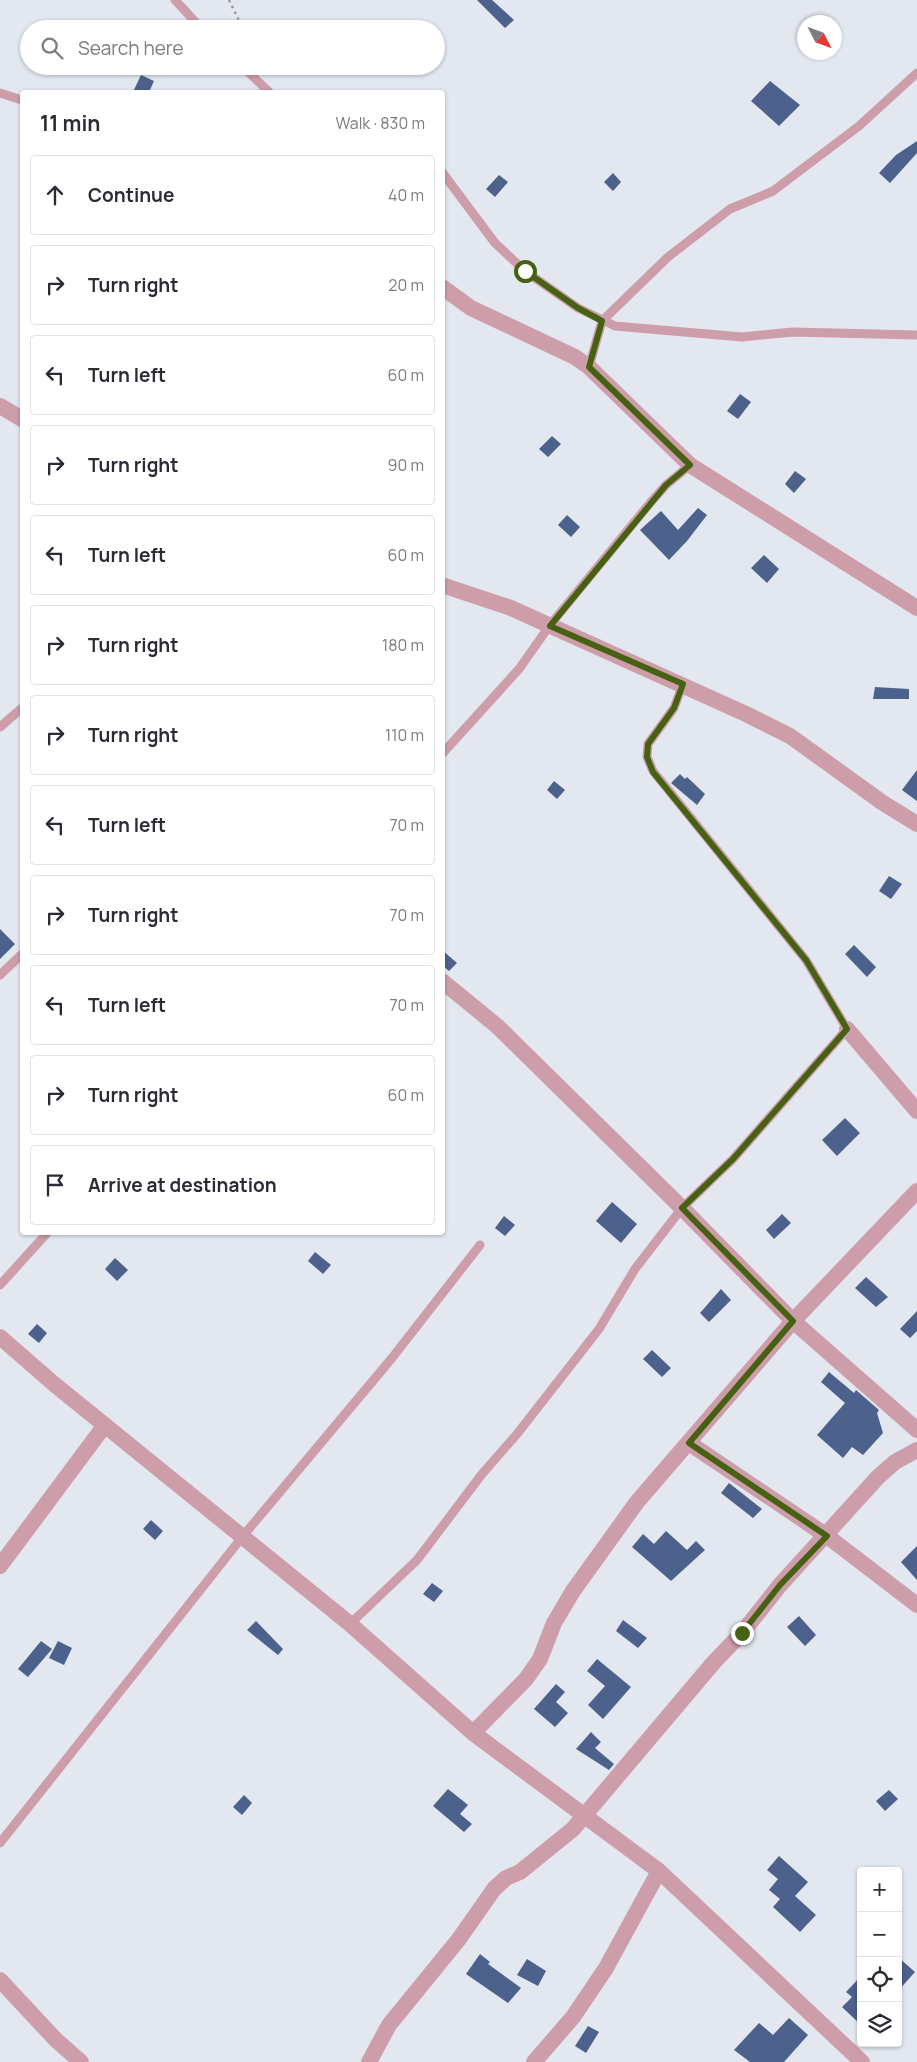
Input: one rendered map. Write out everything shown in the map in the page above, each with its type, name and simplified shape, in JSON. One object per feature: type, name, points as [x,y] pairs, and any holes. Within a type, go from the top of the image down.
[{"type":"street","points":[[445,289],[471,308],[551,344],[589,367],[690,465],[917,608]]},
{"type":"street","points":[[0,406],[20,419]]},
{"type":"street","points":[[445,586],[504,606],[683,684],[790,736],[883,803],[917,824]]},
{"type":"street","points":[[445,983],[497,1026],[682,1208],[793,1321],[917,1430]]},
{"type":"street","points":[[847,1029],[917,1111]]},
{"type":"street","points":[[473,1734],[526,1679],[540,1659],[554,1623],[573,1591],[637,1502],[793,1321],[917,1191]]},
{"type":"street","points":[[0,1337],[350,1624],[473,1734],[659,1871],[862,2062]]},
{"type":"street","points":[[0,1566],[105,1425]]},
{"type":"street","points":[[689,1443],[827,1536],[917,1605]]},
{"type":"street","points":[[368,2062],[389,2025],[459,1939],[494,1889],[506,1878],[520,1872],[574,1829],[583,1815],[714,1662],[742,1633],[780,1585],[827,1536],[878,1477],[895,1462],[917,1450]]},
{"type":"street","points":[[534,2062],[573,2017],[600,1976],[659,1871]]},
{"type":"street","points":[[0,1980],[56,2040],[81,2062]]},
{"type":"lane","points":[[175,0],[194,20]]},
{"type":"lane","points":[[589,367],[602,321],[668,257],[730,209],[773,191],[859,126],[917,73]]},
{"type":"lane","points":[[251,75],[267,90]]},
{"type":"lane","points":[[0,93],[20,99]]},
{"type":"lane","points":[[445,176],[495,244],[525,271],[551,290],[602,321],[615,326],[742,337],[794,332],[917,335]]},
{"type":"lane","points":[[445,751],[519,669],[550,626],[660,491],[690,465]]},
{"type":"lane","points":[[350,1624],[416,1560],[482,1474],[517,1434],[599,1329],[635,1269],[682,1208],[733,1159],[847,1029],[806,960],[653,772],[647,757],[648,744],[674,708],[683,684]]},
{"type":"lane","points":[[0,727],[20,710]]},
{"type":"lane","points":[[0,975],[20,956]]},
{"type":"lane","points":[[0,1285],[45,1235]]},
{"type":"lane","points":[[0,1844],[243,1536],[392,1358],[480,1244]]},
{"type":"path","points":[[229,0],[239,20]]},
{"type":"building","points":[[477,0],[492,0],[514,20],[505,28]]},
{"type":"building","points":[[141,75],[154,81],[150,90],[134,90]]},
{"type":"building","points":[[770,81],[800,105],[779,126],[751,101]]},
{"type":"building","points":[[917,141],[917,153],[890,183],[879,173],[896,155]]},
{"type":"building","points":[[613,173],[621,182],[613,191],[604,182]]},
{"type":"building","points":[[499,175],[508,182],[495,197],[486,189]]},
{"type":"building","points":[[740,394],[751,402],[738,419],[727,411]]},
{"type":"building","points":[[552,436],[561,444],[548,457],[539,449]]},
{"type":"building","points":[[795,471],[806,479],[794,493],[785,484]]},
{"type":"building","points":[[698,508],[707,515],[669,560],[640,530],[661,511],[678,530]]},
{"type":"building","points":[[567,515],[580,527],[571,537],[558,525]]},
{"type":"building","points":[[764,555],[779,569],[767,583],[751,568]]},
{"type":"building","points":[[875,687],[909,689],[909,699],[873,699]]},
{"type":"building","points":[[917,770],[917,801],[902,790]]},
{"type":"building","points":[[680,774],[685,779],[687,777],[705,794],[697,805],[671,783]]},
{"type":"building","points":[[554,781],[565,790],[557,799],[547,790]]},
{"type":"building","points":[[889,876],[902,884],[891,899],[879,891]]},
{"type":"building","points":[[0,929],[15,944],[0,959]]},
{"type":"building","points":[[854,945],[876,967],[867,977],[845,954]]},
{"type":"building","points":[[445,953],[457,963],[449,971],[445,968]]},
{"type":"building","points":[[845,1118],[860,1133],[837,1156],[822,1140]]},
{"type":"building","points":[[612,1202],[637,1224],[621,1243],[596,1221]]},
{"type":"building","points":[[782,1214],[791,1223],[774,1239],[766,1230]]},
{"type":"building","points":[[504,1216],[515,1225],[505,1236],[495,1228]]},
{"type":"building","points":[[315,1252],[331,1265],[323,1274],[308,1261]]},
{"type":"building","points":[[115,1258],[128,1270],[117,1281],[105,1269]]},
{"type":"building","points":[[866,1277],[888,1297],[876,1307],[855,1288]]},
{"type":"building","points":[[721,1289],[731,1300],[709,1322],[700,1313]]},
{"type":"building","points":[[917,1311],[917,1331],[910,1338],[900,1329]]},
{"type":"building","points":[[37,1324],[47,1333],[39,1343],[28,1334]]},
{"type":"building","points":[[652,1350],[671,1368],[662,1377],[643,1359]]},
{"type":"building","points":[[829,1372],[854,1393],[856,1390],[879,1410],[877,1413],[883,1433],[863,1455],[852,1447],[843,1458],[817,1435],[845,1403],[821,1382]]},
{"type":"building","points":[[729,1483],[762,1509],[753,1518],[721,1493]]},
{"type":"building","points":[[151,1520],[163,1531],[155,1540],[143,1529]]},
{"type":"building","points":[[666,1531],[687,1550],[696,1541],[705,1550],[671,1581],[632,1547],[643,1534],[654,1544]]},
{"type":"building","points":[[917,1546],[917,1580],[901,1562]]},
{"type":"building","points":[[432,1583],[443,1591],[434,1602],[423,1594]]},
{"type":"building","points":[[799,1616],[816,1635],[805,1646],[787,1627]]},
{"type":"building","points":[[623,1620],[647,1638],[638,1648],[616,1631]]},
{"type":"building","points":[[256,1621],[283,1649],[278,1655],[247,1630]]},
{"type":"building","points":[[41,1641],[52,1649],[28,1677],[18,1669]]},
{"type":"building","points":[[58,1641],[72,1648],[64,1665],[49,1658]]},
{"type":"building","points":[[597,1659],[631,1687],[603,1719],[588,1705],[605,1686],[587,1671]]},
{"type":"building","points":[[556,1684],[565,1692],[556,1702],[568,1713],[555,1727],[534,1709]]},
{"type":"building","points":[[591,1732],[601,1742],[595,1748],[614,1764],[609,1770],[576,1749]]},
{"type":"building","points":[[448,1789],[468,1805],[460,1814],[472,1824],[464,1832],[433,1806]]},
{"type":"building","points":[[889,1790],[898,1799],[885,1811],[876,1801]]},
{"type":"building","points":[[244,1795],[252,1803],[242,1815],[233,1807]]},
{"type":"building","points":[[779,1856],[808,1882],[795,1896],[816,1915],[800,1932],[773,1907],[780,1899],[769,1890],[778,1879],[767,1870]]},
{"type":"building","points":[[480,1954],[490,1962],[488,1964],[521,1988],[508,2003],[466,1974]]},
{"type":"building","points":[[527,1959],[546,1971],[538,1986],[517,1975]]},
{"type":"building","points":[[902,1961],[915,1972],[902,1987]]},
{"type":"building","points":[[857,1980],[857,2021],[842,2007],[852,1997],[846,1992]]},
{"type":"building","points":[[789,2018],[808,2035],[784,2062],[750,2062],[734,2050],[759,2023],[773,2035]]},
{"type":"building","points":[[588,2026],[599,2032],[586,2053],[575,2046]]},
{"type":"route","points":[[525,271],[578,308],[602,321],[589,367],[690,465],[666,485],[650,503],[597,565],[550,626],[596,648],[683,684],[674,708],[648,744],[647,757],[653,772],[726,859],[806,960],[847,1029],[733,1159],[682,1208],[793,1321],[689,1443],[827,1536],[780,1585],[742,1633]]}]
